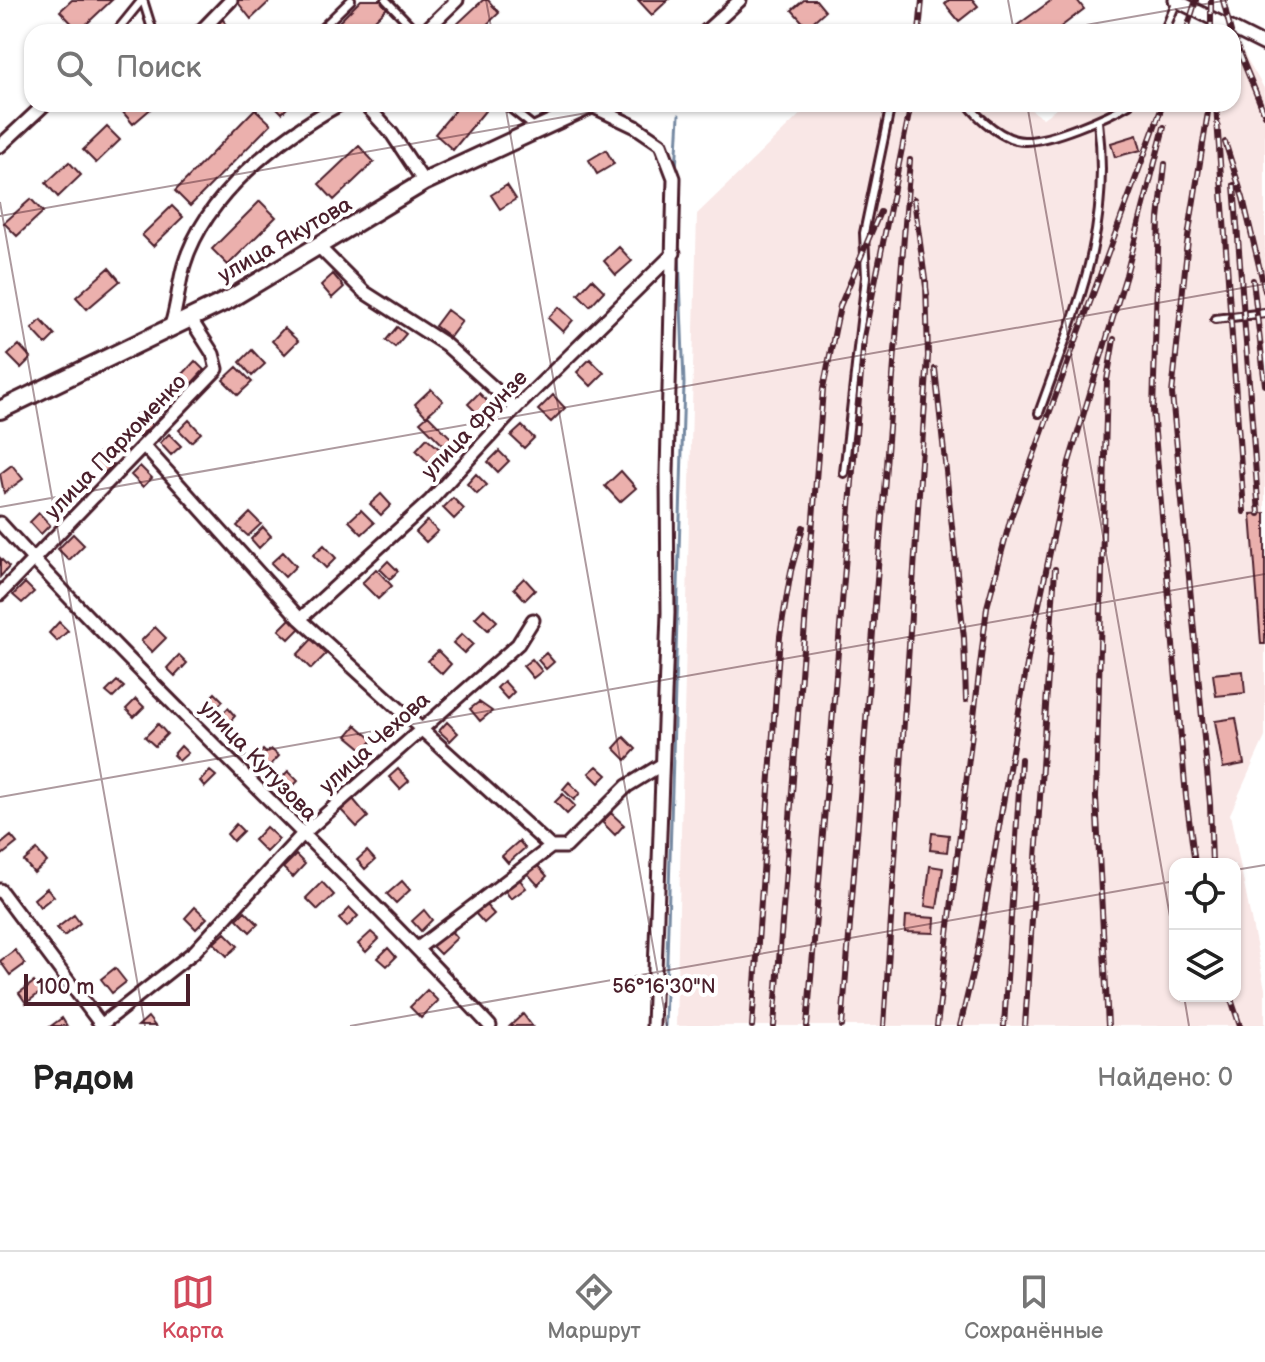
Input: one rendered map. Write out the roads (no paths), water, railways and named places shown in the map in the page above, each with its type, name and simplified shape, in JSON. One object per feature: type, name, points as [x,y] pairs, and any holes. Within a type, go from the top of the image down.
[{"type":"street","points":[[208,24],[231,0]]},
{"type":"street","points":[[432,24],[457,0]]},
{"type":"street","points":[[714,24],[740,0]]},
{"type":"street","points":[[1176,0],[1223,24]]},
{"type":"street","points":[[1241,33],[1265,45]]},
{"type":"street","points":[[0,146],[36,112]]},
{"type":"street","points":[[171,325],[184,265],[221,197],[280,144],[328,112]]},
{"type":"street","points":[[372,112],[392,134],[424,182]]},
{"type":"street","name":"улица Якутова","points":[[0,410],[190,318],[320,248],[424,182],[575,112]]},
{"type":"street","points":[[605,112],[661,144],[674,178],[653,1026]]},
{"type":"street","points":[[320,248],[364,292],[445,344],[516,408]]},
{"type":"street","name":"улица Фрунзе","points":[[300,619],[430,501],[516,408],[674,253]]},
{"type":"street","name":"улица Пархоменко","points":[[0,594],[217,369],[213,354],[190,318]]},
{"type":"street","points":[[144,446],[300,619],[418,730],[551,847]]},
{"type":"street","name":"улица Кутузова","points":[[0,523],[302,835],[418,948],[490,1026]]},
{"type":"street","name":"улица Чехова","points":[[102,1026],[195,951],[302,835],[518,644],[533,620]]},
{"type":"street","points":[[418,948],[551,847],[566,847],[627,786],[661,765]]},
{"type":"street","points":[[0,890],[102,1026]]},
{"type":"lane","points":[[122,24],[142,0]]},
{"type":"lane","points":[[142,0],[150,24]]},
{"type":"lane","points":[[326,24],[351,0]]},
{"type":"lane","points":[[386,0],[409,24]]},
{"type":"lane","points":[[1167,24],[1176,0]]},
{"type":"lane","points":[[515,112],[537,129]]},
{"type":"lane","points":[[844,473],[866,277],[864,233],[882,162],[890,112]]},
{"type":"lane","points":[[978,112],[1010,139],[1026,142],[1098,121],[1114,112]]},
{"type":"lane","points":[[1039,413],[1092,265],[1103,202],[1098,121]]},
{"type":"lane","points":[[1215,319],[1265,313]]},
{"type":"waterway","points":[[676,171],[679,115]]},
{"type":"waterway","points":[[665,1026],[684,383],[678,227]]},
{"type":"railway","points":[[920,24],[922,0]]},
{"type":"railway","points":[[1188,24],[1196,0]]},
{"type":"railway","points":[[1211,0],[1211,24]]},
{"type":"railway","points":[[1223,0],[1229,24]]},
{"type":"railway","points":[[1241,56],[1265,115]]},
{"type":"railway","points":[[807,1026],[864,337],[909,112]]},
{"type":"railway","points":[[937,1026],[987,607],[1011,517],[1160,112]]},
{"type":"railway","points":[[1186,250],[1208,112]]},
{"type":"railway","points":[[1217,112],[1244,512]]},
{"type":"railway","points":[[960,1026],[977,954],[1030,647],[1069,462],[1126,275],[1164,127]]},
{"type":"railway","points":[[1225,142],[1243,198],[1265,291]]},
{"type":"railway","points":[[842,1026],[910,160]]},
{"type":"railway","points":[[1165,164],[1159,219],[1153,410],[1186,797],[1194,858]]},
{"type":"railway","points":[[1234,185],[1259,514]]},
{"type":"railway","points":[[914,199],[927,294]]},
{"type":"railway","points":[[774,1026],[823,389],[840,306],[880,212]]},
{"type":"railway","points":[[1188,240],[1172,394],[1210,803],[1212,858]]},
{"type":"railway","points":[[1253,280],[1265,385]]},
{"type":"railway","points":[[884,1026],[928,356],[926,282]]},
{"type":"railway","points":[[1108,1026],[1096,797],[1107,380],[1114,339]]},
{"type":"railway","points":[[935,369],[964,638],[966,700]]},
{"type":"railway","points":[[752,1026],[780,636],[791,571],[803,527]]},
{"type":"railway","points":[[1025,1026],[1055,569]]},
{"type":"railway","points":[[1004,1026],[1021,759]]},
{"type":"railway","points":[[1232,1002],[1240,1026]]}]
